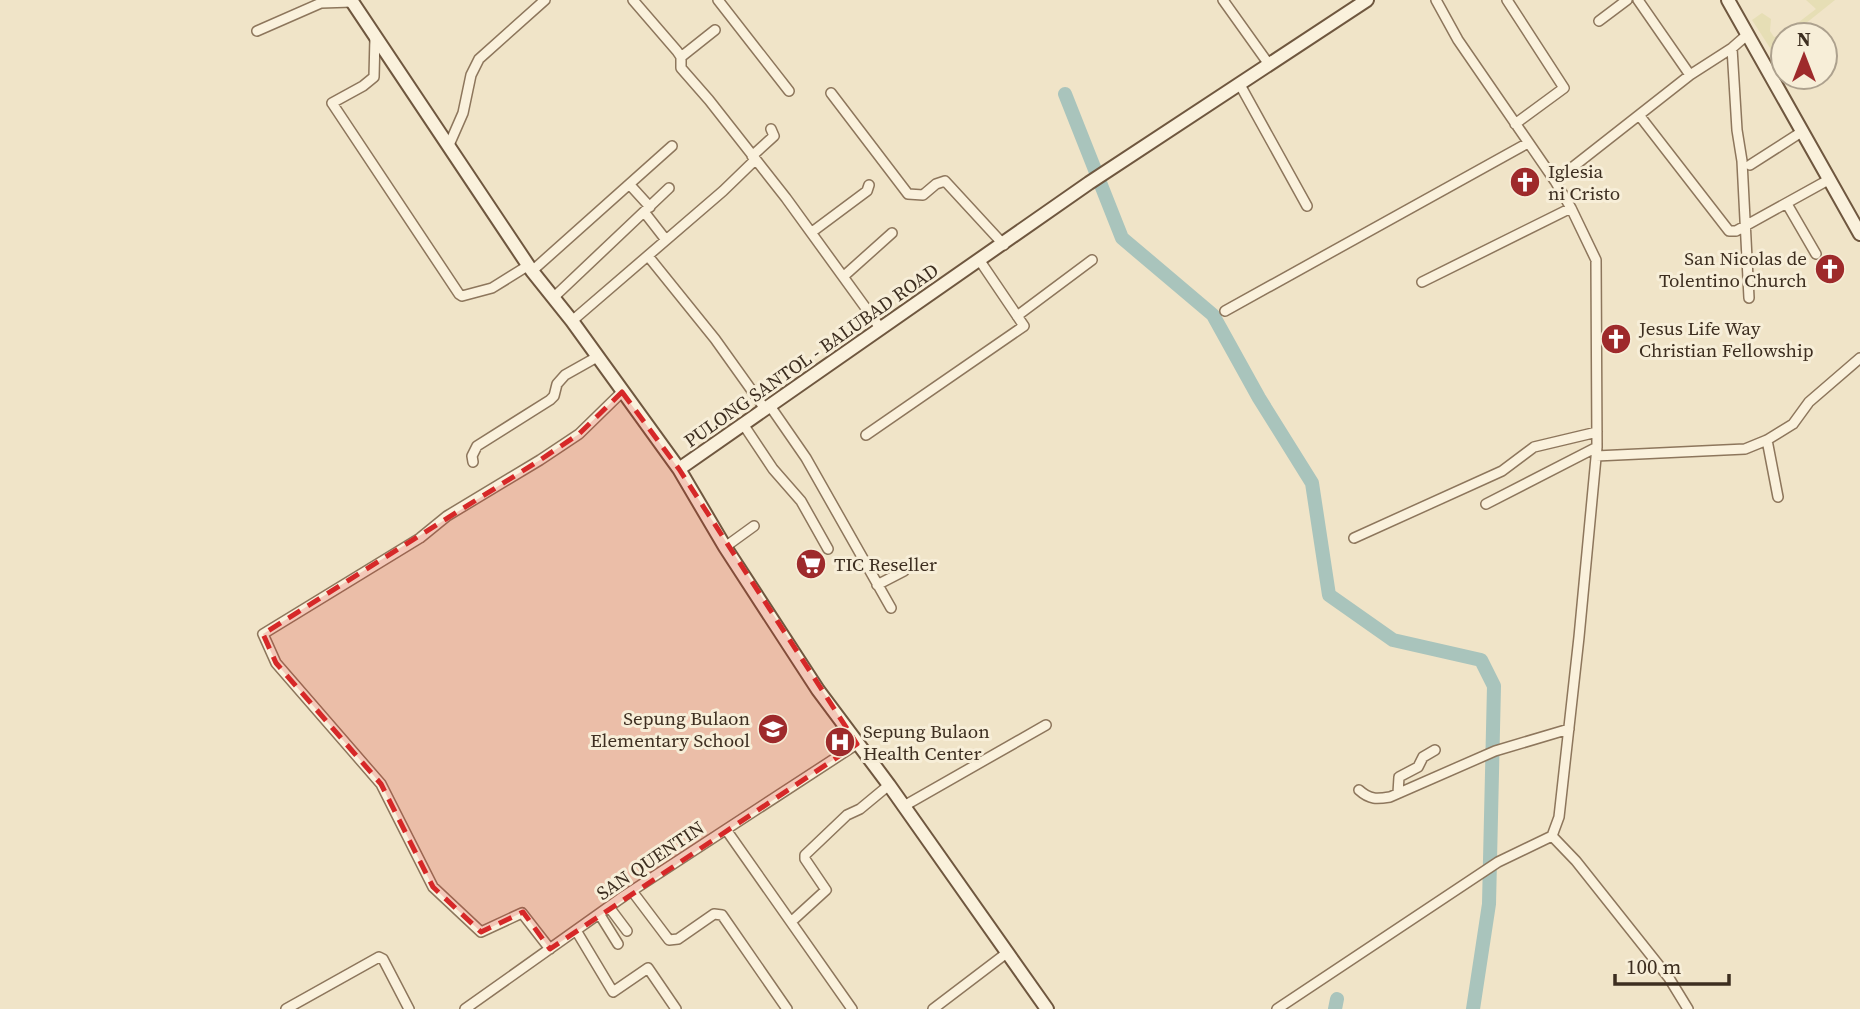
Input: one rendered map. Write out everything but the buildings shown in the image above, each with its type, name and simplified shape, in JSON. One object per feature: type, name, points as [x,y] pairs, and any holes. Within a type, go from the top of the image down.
[{"type":"street","points":[[449,145],[463,113],[471,75],[479,59],[545,0]]},
{"type":"street","points":[[633,0],[681,57],[681,68],[811,232],[881,329]]},
{"type":"street","points":[[718,0],[789,91]]},
{"type":"street","points":[[1223,0],[1268,63]]},
{"type":"street","name":"PULONG SANTOL - BALUBAD ROAD","points":[[1047,1009],[889,785],[820,693],[725,547],[679,469],[1089,183],[1367,0]]},
{"type":"street","points":[[1277,1009],[1498,862],[1552,836],[1559,817],[1596,451],[1596,260],[1555,181],[1458,40],[1436,0]]},
{"type":"street","points":[[1507,0],[1564,88],[1515,124]]},
{"type":"street","points":[[1599,21],[1628,0]]},
{"type":"street","points":[[1638,0],[1690,75]]},
{"type":"street","points":[[1728,0],[1860,234]]},
{"type":"street","points":[[257,30],[321,3],[352,1],[531,268],[679,469]]},
{"type":"street","points":[[681,57],[715,30]]},
{"type":"street","points":[[1555,181],[1690,75],[1748,34]]},
{"type":"street","points":[[375,37],[374,77],[332,103],[462,296],[492,288],[531,268],[630,185],[671,146]]},
{"type":"street","points":[[1732,47],[1749,298]]},
{"type":"street","points":[[1239,83],[1307,206]]},
{"type":"street","points":[[831,93],[908,194],[923,195],[936,184],[945,181],[1003,245]]},
{"type":"street","points":[[1639,115],[1729,231],[1736,231],[1829,179]]},
{"type":"street","points":[[572,321],[666,240],[754,158],[774,136],[771,129]]},
{"type":"street","points":[[1750,165],[1803,131]]},
{"type":"street","points":[[1225,311],[1528,143]]},
{"type":"street","points":[[630,185],[666,240]]},
{"type":"street","points":[[811,232],[867,191],[869,185]]},
{"type":"street","points":[[554,298],[669,188]]},
{"type":"street","points":[[1787,204],[1816,254]]},
{"type":"street","points":[[1422,282],[1571,208]]},
{"type":"street","points":[[844,276],[892,233]]},
{"type":"street","points":[[648,256],[806,458],[891,608]]},
{"type":"street","points":[[1017,316],[1092,260]]},
{"type":"street","points":[[866,435],[1024,326],[980,261]]},
{"type":"street","points":[[473,461],[472,456],[477,446],[550,400],[558,389],[557,384],[565,375],[597,357]]},
{"type":"street","points":[[1486,504],[1596,451],[1745,449],[1767,440],[1793,424],[1809,402],[1860,358]]},
{"type":"street","points":[[550,949],[522,913],[481,932],[433,887],[381,784],[276,663],[263,634],[420,538],[447,516],[579,434],[622,392]]},
{"type":"street","points":[[743,424],[773,469],[801,501],[828,549]]},
{"type":"street","points":[[1354,538],[1502,471],[1534,447],[1597,432]]},
{"type":"street","points":[[1767,440],[1778,497]]},
{"type":"street","points":[[725,547],[754,526]]},
{"type":"street","points":[[877,585],[904,571]]},
{"type":"street","points":[[904,806],[1046,725]]},
{"type":"street","points":[[1359,790],[1366,797],[1374,799],[1398,793],[1493,751],[1569,729]]},
{"type":"street","name":"SAN QUENTIN","points":[[465,1009],[632,891],[857,744]]},
{"type":"street","points":[[1398,793],[1399,777],[1418,767],[1423,757],[1435,750]]},
{"type":"street","points":[[792,921],[826,890],[805,855],[848,815],[860,809],[889,785]]},
{"type":"street","points":[[727,831],[852,1009]]},
{"type":"street","points":[[1552,836],[1576,861],[1670,978],[1688,1009]]},
{"type":"street","points":[[632,891],[669,940],[678,939],[714,914],[722,915],[787,1009]]},
{"type":"street","points":[[609,907],[627,931]]},
{"type":"street","points":[[600,915],[618,944]]},
{"type":"street","points":[[577,932],[613,992],[648,968],[676,1009]]},
{"type":"street","points":[[933,1009],[1008,952]]},
{"type":"street","points":[[286,1009],[379,957],[383,959],[407,1008]]},
{"type":"highlighted area","points":[[622,392],[679,469],[857,744],[550,949],[523,912],[481,932],[433,887],[381,784],[276,663],[263,634],[579,434]]},
{"type":"shaded area","points":[[1806,0],[1835,0],[1809,21],[1800,21],[1816,9]]},
{"type":"shaded area","points":[[1762,13],[1771,19],[1769,46],[1752,20]]},
{"type":"waterway","points":[[1065,94],[1122,238],[1213,315],[1259,398],[1312,483],[1329,595],[1393,640],[1481,660],[1494,686],[1489,904],[1473,1009]]},
{"type":"waterway","points":[[1335,1009],[1337,999]]},
{"type":"place","name":"Iglesia ni Cristo","points":[[1525,182]]},
{"type":"place","name":"San Nicolas de Tolentino Church","points":[[1830,269]]},
{"type":"place","name":"Jesus Life Way Christian Fellowship","points":[[1616,339]]},
{"type":"place","name":"TIC Reseller","points":[[811,564]]},
{"type":"place","name":"Sepung Bulaon Elementary School","points":[[773,729]]},
{"type":"place","name":"Sepung Bulaon Health Center","points":[[840,742]]}]
